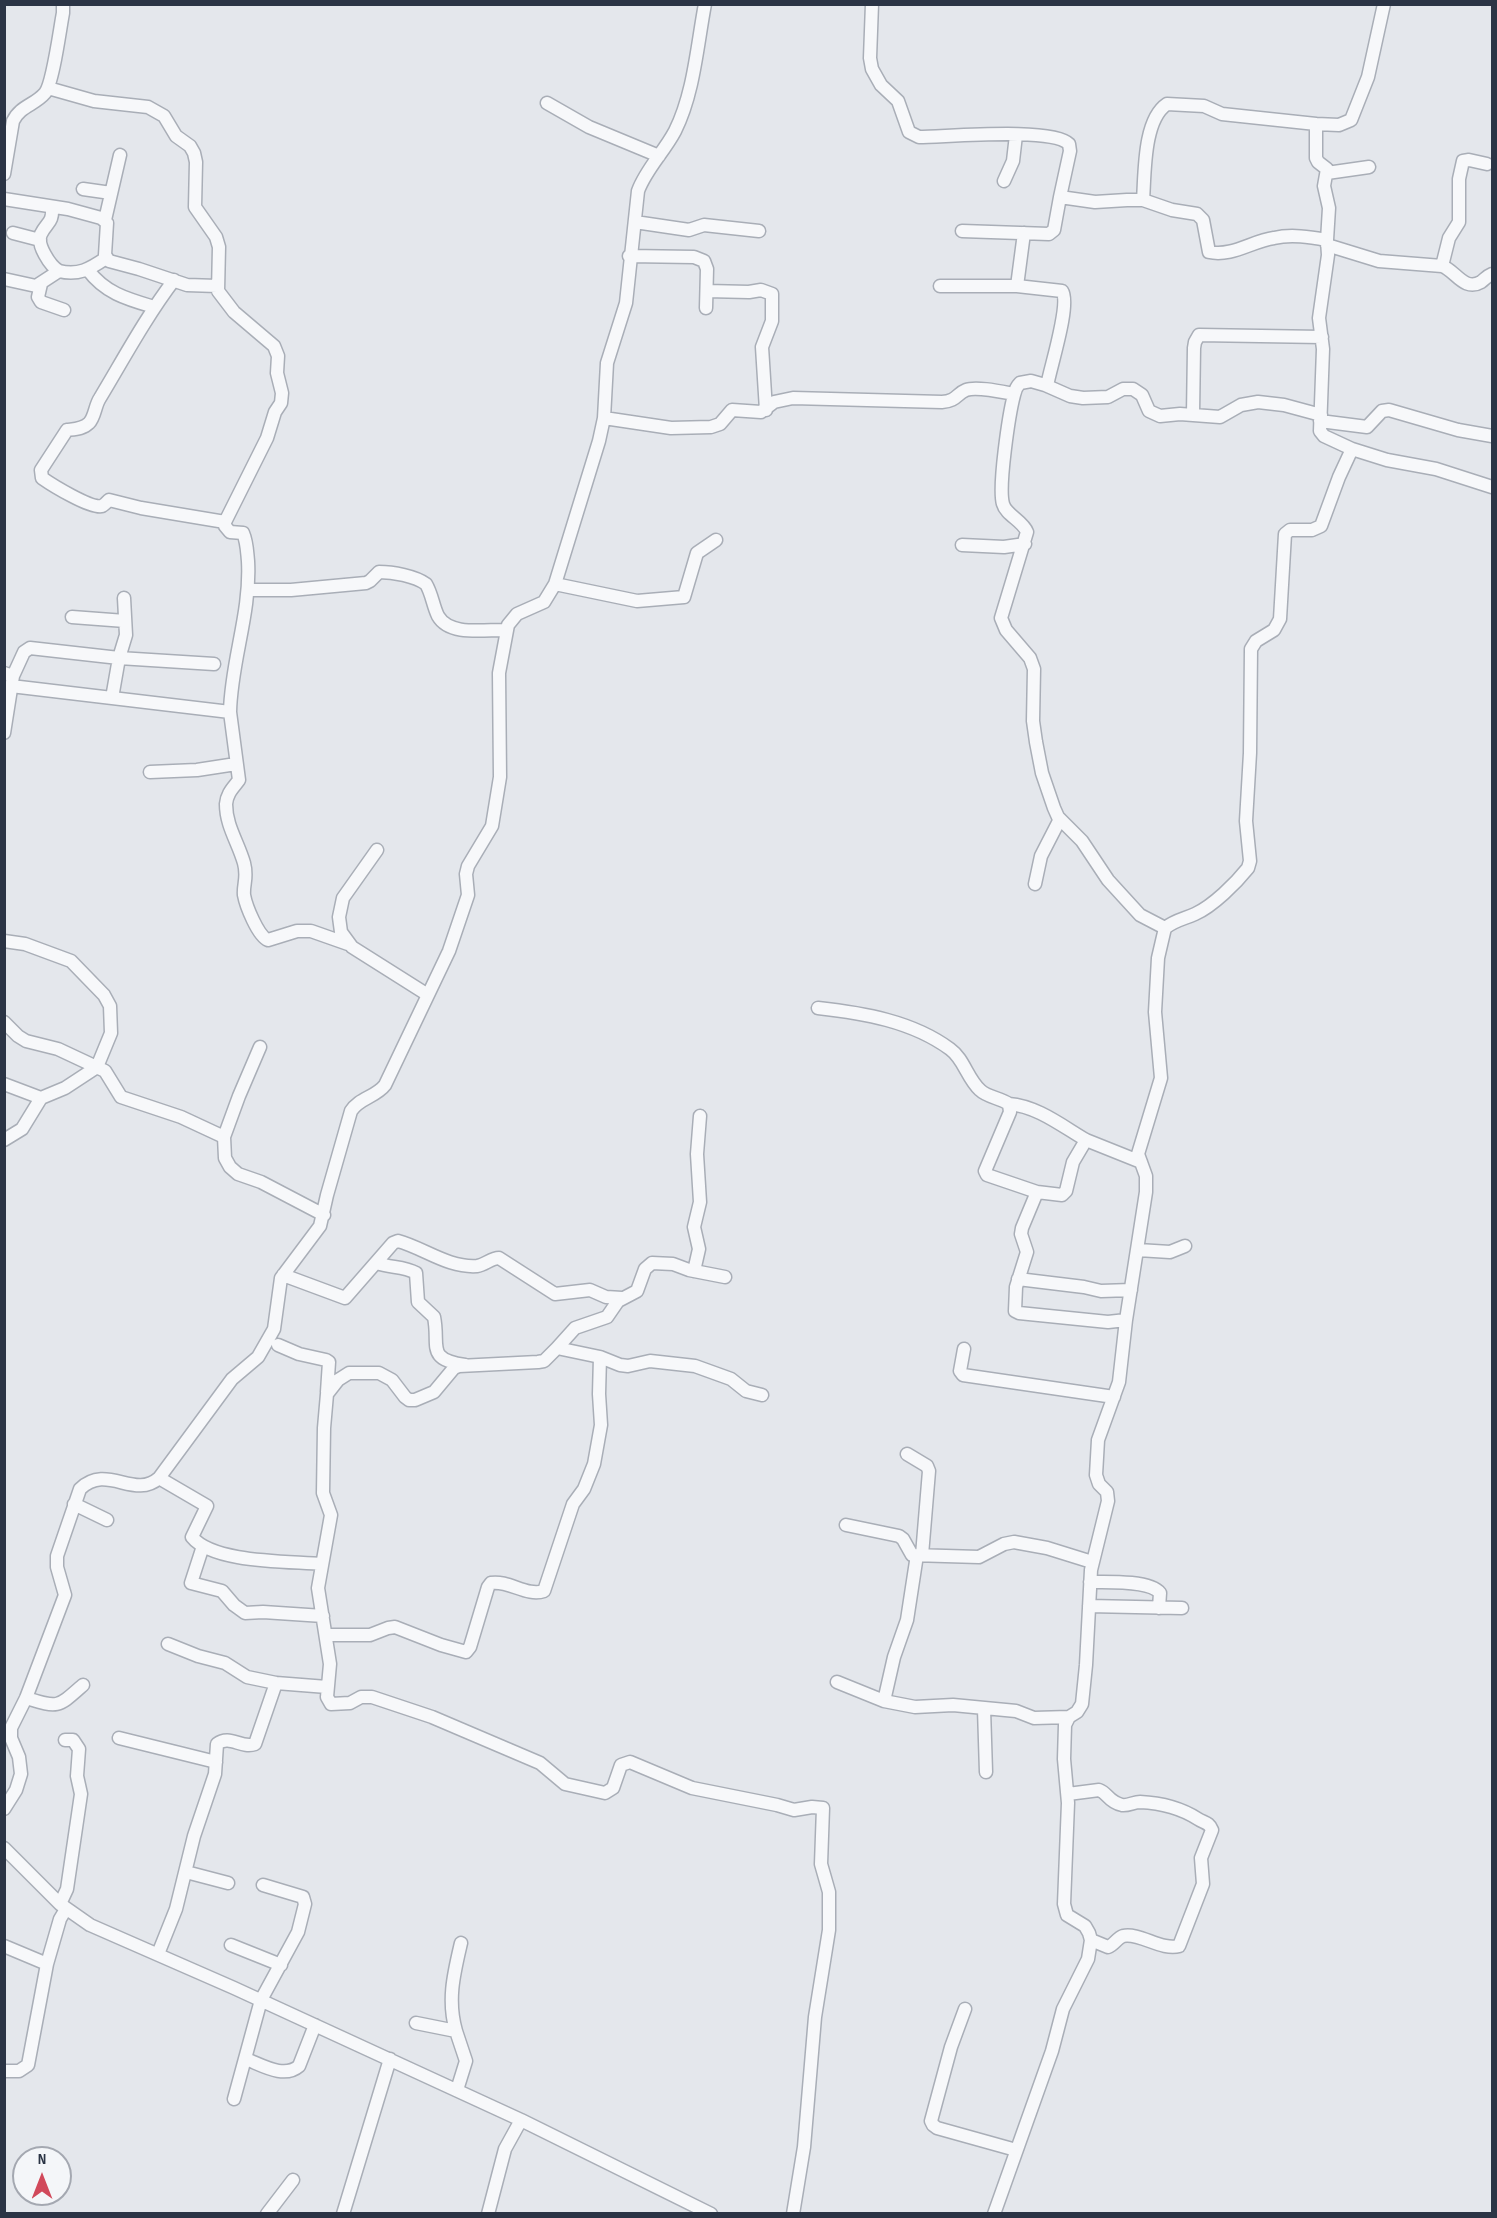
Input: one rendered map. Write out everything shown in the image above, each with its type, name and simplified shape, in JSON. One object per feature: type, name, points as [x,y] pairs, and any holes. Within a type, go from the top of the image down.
[{"type":"street","points":[[4,174],[7,144],[17,113],[33,103],[48,88],[63,4]]},
{"type":"street","points":[[4,1809],[20,1779],[19,1757],[10,1732],[26,1698],[52,1624],[63,1602],[65,1590],[57,1567],[57,1556],[80,1489],[86,1484],[110,1478],[143,1486],[159,1478],[225,1388],[258,1357],[274,1329],[280,1282],[283,1275],[316,1233],[324,1215],[327,1195],[351,1111],[354,1106],[378,1093],[385,1085],[449,951],[468,895],[466,874],[468,866],[489,833],[494,818],[500,777],[499,673],[507,630],[510,620],[517,614],[544,602],[555,584],[599,441],[607,363],[626,303],[629,256],[640,185],[675,130],[685,102],[705,4]]},
{"type":"street","points":[[872,4],[870,58],[872,69],[881,85],[898,101],[909,132],[919,137],[1054,136],[1069,144],[1069,158],[1052,233],[962,231]]},
{"type":"street","points":[[1143,201],[1146,155],[1152,128],[1159,111],[1167,104],[1204,106],[1222,114],[1317,124],[1339,125],[1351,120],[1368,77],[1384,4]]},
{"type":"street","points":[[48,88],[94,101],[148,107],[164,116],[176,135],[190,146],[196,162],[195,207],[216,237],[219,248],[217,286],[220,295],[234,312],[274,346],[278,356],[277,374],[282,399],[272,419],[267,438],[225,522],[226,529],[243,533],[245,537],[248,591],[230,712],[238,780],[227,797],[228,823],[247,877],[244,896],[261,934],[268,940],[297,932],[311,931],[348,944],[428,995]]},
{"type":"street","points":[[547,103],[589,127],[642,147],[659,156]]},
{"type":"street","points":[[1317,124],[1316,158],[1326,167],[1324,186],[1329,208],[1319,318],[1323,350],[1320,418],[1322,434],[1352,449],[1387,460],[1436,469],[1492,487]]},
{"type":"street","points":[[1004,181],[1013,160],[1016,135]]},
{"type":"street","points":[[106,258],[107,226],[105,220],[120,155]]},
{"type":"street","points":[[1442,266],[1449,238],[1459,222],[1459,179],[1463,161],[1487,164]]},
{"type":"street","points":[[1327,173],[1368,167]]},
{"type":"street","points":[[83,189],[111,193]]},
{"type":"street","points":[[1060,197],[1095,202],[1143,201],[1201,217],[1207,249],[1213,253],[1234,251],[1275,237],[1292,236],[1327,242],[1379,261],[1442,266],[1450,269],[1458,279],[1470,283],[1480,283],[1492,274]]},
{"type":"street","points":[[4,199],[78,212],[105,220]]},
{"type":"street","points":[[52,208],[50,222],[41,233],[40,240],[52,266],[59,271],[75,273],[88,270],[106,258]]},
{"type":"street","points":[[635,222],[689,230],[704,225],[759,231]]},
{"type":"street","points":[[13,233],[40,240]]},
{"type":"street","points":[[1017,286],[1024,233]]},
{"type":"street","points":[[629,256],[699,258],[706,264],[706,308]]},
{"type":"street","points":[[106,258],[109,261],[194,286],[217,286]]},
{"type":"street","points":[[88,270],[97,282],[110,292],[154,307]]},
{"type":"street","points":[[4,279],[29,286],[41,284],[59,271]]},
{"type":"street","points":[[174,280],[154,307],[97,402],[90,422],[81,428],[68,429],[40,475],[71,496],[99,506],[105,505],[110,500],[141,508],[225,522]]},
{"type":"street","points":[[41,284],[38,297],[41,303],[64,310]]},
{"type":"street","points":[[940,286],[1017,286],[1058,290],[1065,294],[1060,336],[1047,386]]},
{"type":"street","points":[[707,291],[761,290],[772,294],[771,321],[762,347],[766,410]]},
{"type":"street","points":[[1193,414],[1194,348],[1199,335],[1322,337]]},
{"type":"street","points":[[1165,928],[1140,915],[1108,880],[1082,841],[1060,819],[1053,808],[1045,782],[1033,721],[1034,669],[1030,658],[1006,630],[1001,618],[1027,532],[1003,502],[1003,470],[1014,394],[1023,381],[1047,386],[1083,399],[1108,397],[1123,389],[1133,389],[1142,395],[1152,414],[1160,416],[1193,414],[1220,417],[1241,405],[1264,402],[1320,418],[1367,427],[1382,411],[1389,410],[1458,430],[1492,436]]},
{"type":"street","points":[[603,418],[672,428],[711,427],[720,424],[732,410],[756,413],[766,410],[774,402],[793,398],[942,402],[954,400],[970,389],[1014,394]]},
{"type":"street","points":[[994,2214],[1052,2051],[1063,2009],[1089,1959],[1091,1940],[1085,1926],[1067,1915],[1065,1910],[1068,1794],[1064,1759],[1065,1725],[1082,1704],[1092,1562],[1109,1495],[1099,1484],[1096,1475],[1098,1440],[1119,1382],[1146,1185],[1146,1176],[1138,1154],[1161,1078],[1155,1012],[1158,958],[1165,928],[1177,920],[1205,909],[1248,868],[1250,861],[1246,822],[1250,753],[1251,649],[1256,641],[1274,630],[1280,619],[1285,534],[1290,530],[1312,530],[1321,526],[1352,449]]},
{"type":"street","points":[[555,584],[637,601],[684,597],[697,553],[716,540]]},
{"type":"street","points":[[962,545],[1004,547],[1025,544]]},
{"type":"street","points":[[248,591],[277,591],[366,583],[379,572],[386,572],[426,584],[438,615],[448,626],[464,629],[507,630]]},
{"type":"street","points":[[112,698],[119,658],[125,640],[124,598]]},
{"type":"street","points":[[72,617],[125,621]]},
{"type":"street","points":[[4,734],[10,678],[24,652],[30,648],[119,658],[214,664]]},
{"type":"street","points":[[10,678],[112,698],[230,712]]},
{"type":"street","points":[[150,772],[197,770],[236,764]]},
{"type":"street","points":[[1035,884],[1041,856],[1060,819]]},
{"type":"street","points":[[348,944],[339,925],[340,904],[377,850]]},
{"type":"street","points":[[4,941],[33,946],[71,961],[108,1000],[111,1013],[111,1033],[97,1067],[65,1088],[41,1098],[34,1112],[19,1130],[4,1140]]},
{"type":"street","points":[[818,1008],[867,1015],[920,1032],[950,1049],[980,1090],[1009,1104],[1020,1104],[1034,1110],[1086,1140],[1140,1162]]},
{"type":"street","points":[[4,1022],[26,1041],[58,1049],[97,1067],[109,1075],[116,1092],[121,1097],[181,1117],[224,1137]]},
{"type":"street","points":[[260,1047],[224,1137],[225,1158],[233,1171],[261,1182],[324,1215]]},
{"type":"street","points":[[4,1084],[41,1098]]},
{"type":"street","points":[[1009,1104],[1010,1112],[985,1173],[1037,1192],[1065,1194],[1072,1162],[1086,1140]]},
{"type":"street","points":[[694,1271],[699,1249],[694,1227],[700,1202],[697,1154],[700,1116]]},
{"type":"street","points":[[4,1125],[19,1130]]},
{"type":"street","points":[[1037,1192],[1022,1228],[1021,1234],[1027,1252],[1018,1279],[1014,1306],[1016,1312],[1108,1322],[1126,1320]]},
{"type":"street","points":[[283,1275],[345,1298],[393,1243],[398,1241],[439,1259],[471,1266],[482,1265],[494,1258],[499,1258],[555,1294],[590,1290],[606,1297],[622,1298]]},
{"type":"street","points":[[1138,1250],[1170,1252],[1185,1246]]},
{"type":"street","points":[[377,1263],[402,1267],[417,1273],[418,1302],[434,1317],[434,1344],[437,1353],[451,1363],[488,1366],[544,1361],[575,1328],[607,1317],[622,1298],[637,1291],[645,1269],[652,1263],[673,1264],[725,1277]]},
{"type":"street","points":[[1018,1279],[1101,1291],[1131,1290]]},
{"type":"street","points":[[278,1345],[293,1352],[329,1362],[324,1428],[323,1493],[331,1515],[318,1588],[330,1664],[327,1697],[331,1704],[350,1703],[366,1696],[422,1713],[545,1765],[566,1784],[605,1793],[613,1788],[621,1765],[630,1762],[692,1788],[777,1804],[794,1810],[823,1808],[821,1864],[829,1892],[829,1930],[815,2017],[804,2147],[793,2214]]},
{"type":"street","points":[[558,1348],[600,1357],[620,1365],[628,1366],[650,1361],[695,1366],[722,1375],[746,1391],[762,1395]]},
{"type":"street","points":[[964,1349],[960,1371],[963,1375],[1114,1397]]},
{"type":"street","points":[[326,1635],[370,1635],[388,1628],[395,1628],[466,1652],[470,1647],[491,1583],[499,1582],[534,1593],[544,1591],[573,1504],[584,1489],[594,1464],[601,1425],[600,1357]]},
{"type":"street","points":[[327,1394],[338,1380],[349,1373],[379,1373],[392,1380],[409,1400],[415,1400],[434,1392],[454,1368],[465,1365]]},
{"type":"street","points":[[884,1701],[894,1657],[907,1620],[920,1555],[929,1471],[927,1466],[907,1455]]},
{"type":"street","points":[[159,1478],[207,1506],[192,1537],[203,1546],[227,1556],[322,1564]]},
{"type":"street","points":[[74,1504],[107,1520]]},
{"type":"street","points":[[846,1525],[898,1536],[906,1543],[912,1555],[979,1557],[1004,1544],[1014,1542],[1047,1548],[1092,1562]]},
{"type":"street","points":[[203,1546],[191,1583],[222,1591],[234,1605],[245,1613],[323,1616]]},
{"type":"street","points":[[1090,1581],[1127,1583],[1155,1588],[1160,1593],[1159,1608]]},
{"type":"street","points":[[1089,1606],[1182,1608]]},
{"type":"street","points":[[168,1644],[198,1656],[225,1663],[247,1677],[276,1683],[327,1687]]},
{"type":"street","points":[[837,1682],[884,1701],[915,1707],[954,1705],[1016,1712],[1034,1718],[1070,1717]]},
{"type":"street","points":[[158,1954],[176,1909],[194,1836],[215,1774],[215,1748],[220,1741],[228,1739],[249,1746],[257,1742],[276,1683]]},
{"type":"street","points":[[26,1698],[56,1705],[61,1704],[83,1685]]},
{"type":"street","points":[[984,1709],[986,1772]]},
{"type":"street","points":[[119,1738],[216,1762]]},
{"type":"street","points":[[4,2071],[19,2072],[28,2065],[47,1964],[67,1889],[81,1794],[77,1776],[79,1749],[72,1740],[65,1740]]},
{"type":"street","points":[[1068,1794],[1099,1790],[1103,1791],[1110,1800],[1122,1805],[1138,1802],[1173,1807],[1189,1812],[1209,1824],[1212,1830],[1201,1858],[1203,1884],[1179,1946],[1176,1948],[1128,1936],[1120,1937],[1108,1947],[1091,1940]]},
{"type":"street","points":[[4,1848],[63,1906],[99,1929],[457,2090],[711,2214]]},
{"type":"street","points":[[186,1872],[228,1883]]},
{"type":"street","points":[[234,2099],[261,2000],[298,1932],[305,1901],[303,1897],[263,1886]]},
{"type":"street","points":[[457,2090],[466,2061],[452,2018],[452,1984],[461,1943]]},
{"type":"street","points":[[231,1945],[281,1965]]},
{"type":"street","points":[[4,1946],[47,1964]]},
{"type":"street","points":[[965,2009],[951,2047],[931,2121],[937,2128],[1016,2150]]},
{"type":"street","points":[[417,2023],[456,2031]]},
{"type":"street","points":[[246,2059],[275,2070],[284,2072],[294,2070],[299,2066],[315,2025]]},
{"type":"street","points":[[343,2214],[390,2059]]},
{"type":"street","points":[[488,2214],[505,2149],[521,2120]]},
{"type":"street","points":[[267,2214],[293,2180]]}]
